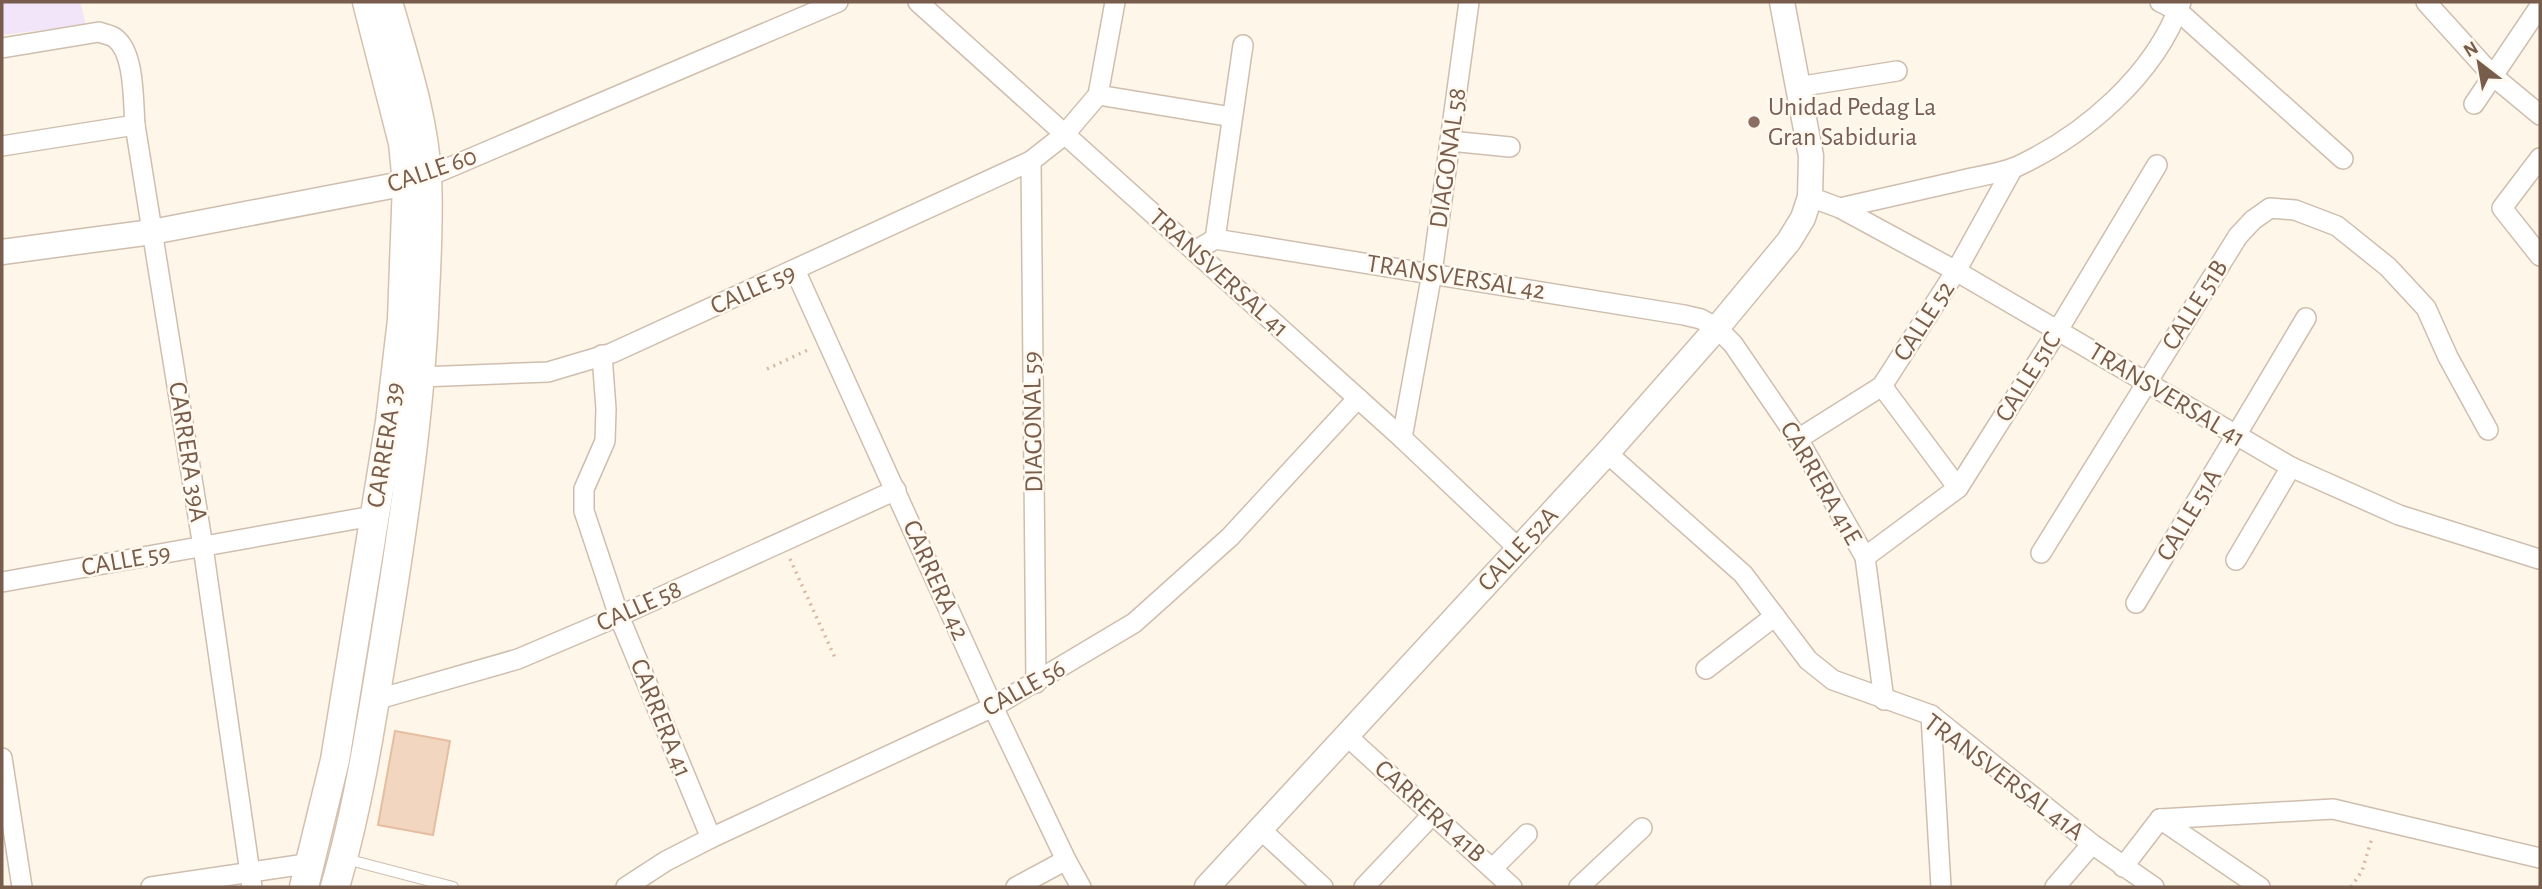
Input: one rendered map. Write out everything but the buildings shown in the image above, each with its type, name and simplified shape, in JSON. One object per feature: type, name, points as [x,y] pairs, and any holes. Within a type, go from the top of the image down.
[{"type":"main road","name":"CARRERA 39","points":[[335,887],[375,701],[407,504],[421,377],[428,235],[417,180],[403,143],[367,2]]},
{"type":"main road","name":"CARRERA 39","points":[[308,875],[335,760],[390,422],[423,140],[416,103],[388,2]]},
{"type":"street","name":"CALLE 60","points":[[2,252],[152,232],[417,180],[838,2]]},
{"type":"street","name":"TRANSVERSAL 41","points":[[918,2],[1402,438],[1518,548]]},
{"type":"street","points":[[1064,135],[1098,95],[1115,2]]},
{"type":"street","name":"DIAGONAL 58","points":[[1402,438],[1432,273],[1469,2]]},
{"type":"street","points":[[1782,2],[1811,156],[1810,197]]},
{"type":"street","points":[[2426,2],[2493,76],[2540,115]]},
{"type":"street","points":[[1840,208],[2013,168],[2054,146],[2082,127],[2126,88],[2159,48],[2173,5],[2343,159]]},
{"type":"street","points":[[2474,104],[2540,6]]},
{"type":"street","name":"CARRERA 39A","points":[[2,48],[99,32],[114,37],[129,59],[135,125],[203,547],[251,880]]},
{"type":"street","points":[[1195,251],[1215,239],[1243,45]]},
{"type":"street","points":[[1797,87],[1897,71]]},
{"type":"street","points":[[1098,95],[1233,117]]},
{"type":"street","points":[[2,146],[135,125]]},
{"type":"street","name":"CALLE 59","points":[[421,377],[548,372],[602,355],[796,270],[1031,161],[1064,135]]},
{"type":"street","points":[[1451,141],[1510,147]]},
{"type":"street","points":[[2540,158],[2502,208],[2540,256]]},
{"type":"street","name":"DIAGONAL 59","points":[[1031,161],[1036,683]]},
{"type":"street","name":"CALLE 51C","points":[[1865,557],[1958,488],[2058,330],[2157,165]]},
{"type":"street","name":"CALLE 52","points":[[1798,439],[1882,386],[1956,271],[2013,168]]},
{"type":"street","name":"TRANSVERSAL 41","points":[[1810,197],[1840,208],[1956,271],[2291,467],[2399,515],[2539,559]]},
{"type":"street","name":"CALLE 52A","points":[[1207,887],[1607,453],[1717,328],[1789,241],[1810,197]]},
{"type":"street","name":"CALLE 51B","points":[[2041,554],[2238,236],[2253,220],[2270,208],[2295,210],[2337,226],[2388,267],[2426,308],[2448,357],[2488,429]]},
{"type":"street","name":"TRANSVERSAL 42","points":[[1215,239],[1684,315],[1701,319],[1717,328]]},
{"type":"street","name":"CARRERA 42","points":[[796,270],[993,707],[1081,887]]},
{"type":"street","name":"CALLE 51A","points":[[2136,603],[2306,318]]},
{"type":"street","name":"CARRERA 41E","points":[[1717,328],[1733,344],[1798,439],[1865,557],[1884,699]]},
{"type":"street","name":"CARRERA 41","points":[[602,355],[606,409],[605,441],[584,489],[584,511],[619,616],[711,838]]},
{"type":"street","points":[[1882,386],[1958,488]]},
{"type":"street","name":"CALLE 56","points":[[626,887],[666,861],[711,838],[993,707],[1134,623],[1230,537],[1358,398]]},
{"type":"street","name":"TRANSVERSAL 41A","points":[[1607,453],[1743,574],[1808,660],[1833,680],[1931,715],[2092,844],[2154,887]]},
{"type":"street","points":[[2236,560],[2291,467]]},
{"type":"street","name":"CALLE 58","points":[[375,701],[518,659],[896,490]]},
{"type":"street","name":"CALLE 59","points":[[2,582],[373,516]]},
{"type":"street","points":[[1706,669],[1775,616]]},
{"type":"street","points":[[1931,715],[1941,887]]},
{"type":"street","name":"CARRERA 41B","points":[[1347,736],[1433,814],[1499,880]]},
{"type":"street","points":[[2,758],[22,887]]},
{"type":"street","points":[[2123,867],[2160,819],[2333,809],[2540,858]]},
{"type":"street","points":[[1364,887],[1433,814]]},
{"type":"street","points":[[2160,819],[2260,887]]},
{"type":"street","points":[[1579,887],[1642,828]]},
{"type":"street","points":[[1260,829],[1323,887]]},
{"type":"street","points":[[1499,880],[1527,834]]},
{"type":"street","points":[[2055,887],[2092,844]]},
{"type":"street","points":[[1016,887],[1066,860]]},
{"type":"street","points":[[151,887],[308,875]]},
{"type":"lane","points":[[343,858],[453,887]]},
{"type":"path","points":[[767,369],[828,341]]},
{"type":"path","points":[[782,541],[836,660]]},
{"type":"path","points":[[2351,887],[2362,871],[2378,819]]},
{"type":"shaded area","points":[[2,2],[80,2],[86,25],[2,35]]},
{"type":"place","name":"Unidad Pedag La Gran Sabiduria","points":[[1754,122]]}]
